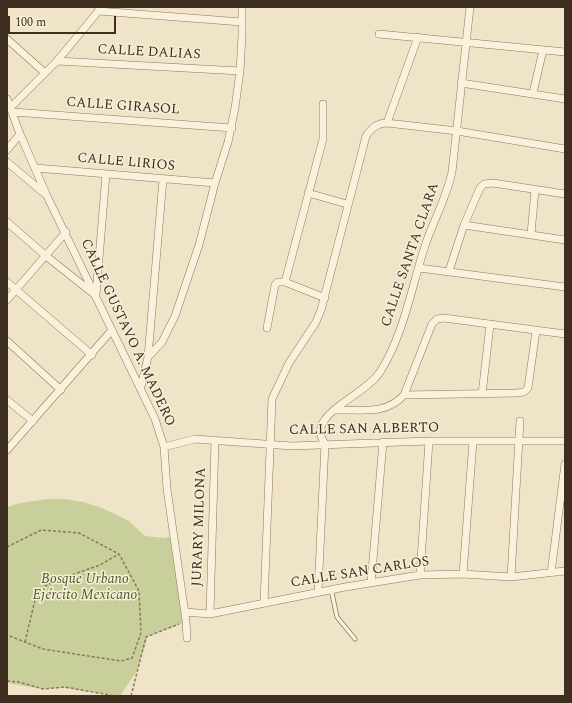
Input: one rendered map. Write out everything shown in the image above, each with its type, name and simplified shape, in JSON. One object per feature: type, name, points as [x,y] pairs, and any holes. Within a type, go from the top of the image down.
[{"type":"street","points":[[148,357],[162,342],[175,316],[199,245],[215,183],[232,128],[240,71],[242,7]]},
{"type":"street","name":"CALLE SANTA CLARA","points":[[325,444],[321,438],[321,428],[324,421],[335,410],[366,387],[380,373],[396,339],[427,241],[450,182],[470,7]]},
{"type":"street","points":[[12,110],[57,61],[100,9],[132,10],[242,22]]},
{"type":"street","points":[[379,34],[565,52]]},
{"type":"street","points":[[387,123],[418,37]]},
{"type":"street","points":[[7,39],[45,73]]},
{"type":"street","points":[[533,93],[543,50]]},
{"type":"street","name":"CALLE DALIAS","points":[[57,61],[240,71]]},
{"type":"street","points":[[461,83],[565,99]]},
{"type":"street","name":"CALLE GUSTAVO A. MADERO","points":[[7,99],[20,134],[47,196],[66,232],[155,419],[164,447],[167,489],[185,612],[187,638]]},
{"type":"street","points":[[285,282],[323,139],[323,104]]},
{"type":"street","name":"CALLE GIRASOL","points":[[12,110],[232,128]]},
{"type":"street","points":[[264,603],[271,408],[275,391],[289,363],[316,322],[325,298],[347,204],[366,136],[375,125],[387,123],[457,131],[565,150]]},
{"type":"street","points":[[7,150],[20,134]]},
{"type":"street","points":[[7,162],[47,196]]},
{"type":"street","name":"CALLE LIRIOS","points":[[36,168],[215,183]]},
{"type":"street","points":[[96,296],[106,174]]},
{"type":"street","points":[[141,387],[148,357],[163,179]]},
{"type":"street","points":[[449,271],[464,226],[480,188],[484,184],[493,183],[565,194]]},
{"type":"street","points":[[531,234],[535,190]]},
{"type":"street","points":[[308,193],[347,204]]},
{"type":"street","points":[[7,222],[46,256],[96,296]]},
{"type":"street","points":[[464,226],[531,234],[565,240]]},
{"type":"street","points":[[7,300],[66,232]]},
{"type":"street","points":[[419,268],[565,288]]},
{"type":"street","points":[[7,282],[92,355]]},
{"type":"street","points":[[267,328],[275,285],[278,282],[285,282],[325,298]]},
{"type":"street","points":[[335,410],[385,409],[397,403],[404,395],[434,321],[444,318],[565,334]]},
{"type":"street","points":[[482,394],[490,325]]},
{"type":"street","points":[[7,450],[92,355],[112,330]]},
{"type":"street","points":[[404,395],[517,394],[527,390],[536,331]]},
{"type":"street","points":[[7,341],[61,390]]},
{"type":"street","points":[[7,400],[33,421]]},
{"type":"street","points":[[511,578],[520,421]]},
{"type":"street","name":"CALLE SAN ALBERTO","points":[[164,447],[191,440],[215,440],[269,445],[428,441],[565,441]]},
{"type":"street","name":"JURARY MILONA","points":[[210,614],[215,440]]},
{"type":"street","points":[[420,575],[428,441]]},
{"type":"street","points":[[463,574],[473,441]]},
{"type":"street","points":[[371,583],[383,442]]},
{"type":"street","points":[[318,592],[325,444]]},
{"type":"street","points":[[551,573],[565,464]]},
{"type":"street","name":"CALLE SAN CARLOS","points":[[185,612],[210,614],[331,589],[420,575],[463,574],[511,578],[565,571]]},
{"type":"lane","points":[[331,589],[337,617],[355,639]]},
{"type":"path","points":[[7,547],[41,530],[79,533],[119,554],[139,591],[141,633],[132,658],[121,661],[43,650],[7,635]]},
{"type":"path","points":[[25,642],[35,600],[45,586],[100,565],[119,554]]},
{"type":"path","points":[[131,696],[146,637],[180,623]]},
{"type":"path","points":[[7,681],[19,682],[43,689],[65,688],[115,696]]},
{"type":"green space","name":"Bosque Urbano Ejército Mexicano","points":[[47,499],[64,499],[83,502],[102,508],[129,521],[145,536],[164,538],[173,536],[189,621],[148,636],[138,669],[120,696],[65,688],[42,689],[7,683],[7,507]]}]
